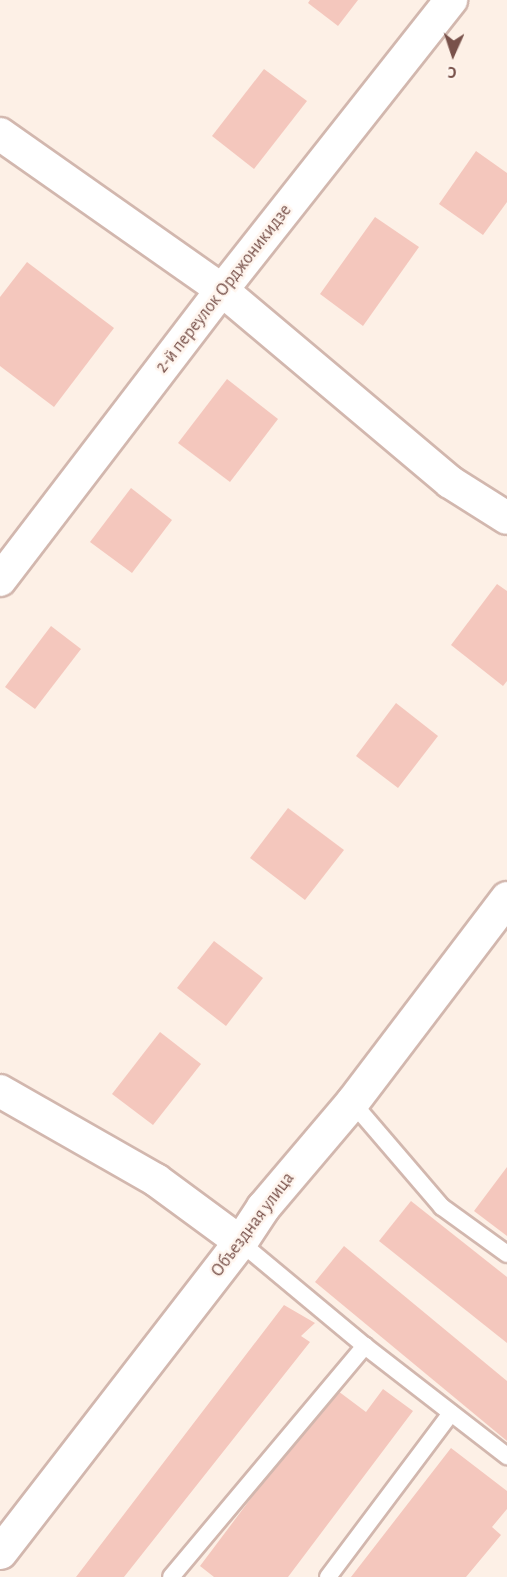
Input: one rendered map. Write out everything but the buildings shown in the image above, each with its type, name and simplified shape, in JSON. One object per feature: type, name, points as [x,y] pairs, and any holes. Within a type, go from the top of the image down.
[{"type":"street","name":"2-й переулок Орджоникидзе","points":[[0,580],[222,290],[451,0]]},
{"type":"street","points":[[0,134],[222,290],[450,482],[507,518]]},
{"type":"street","name":"Объездная улица","points":[[0,1552],[240,1242],[263,1207],[352,1102],[507,898]]},
{"type":"street","points":[[0,1091],[156,1180],[240,1242]]},
{"type":"lane","points":[[352,1102],[442,1207],[507,1254]]},
{"type":"lane","points":[[240,1242],[365,1347],[507,1456]]},
{"type":"lane","points":[[171,1577],[365,1347]]},
{"type":"lane","points":[[328,1577],[451,1413]]}]
